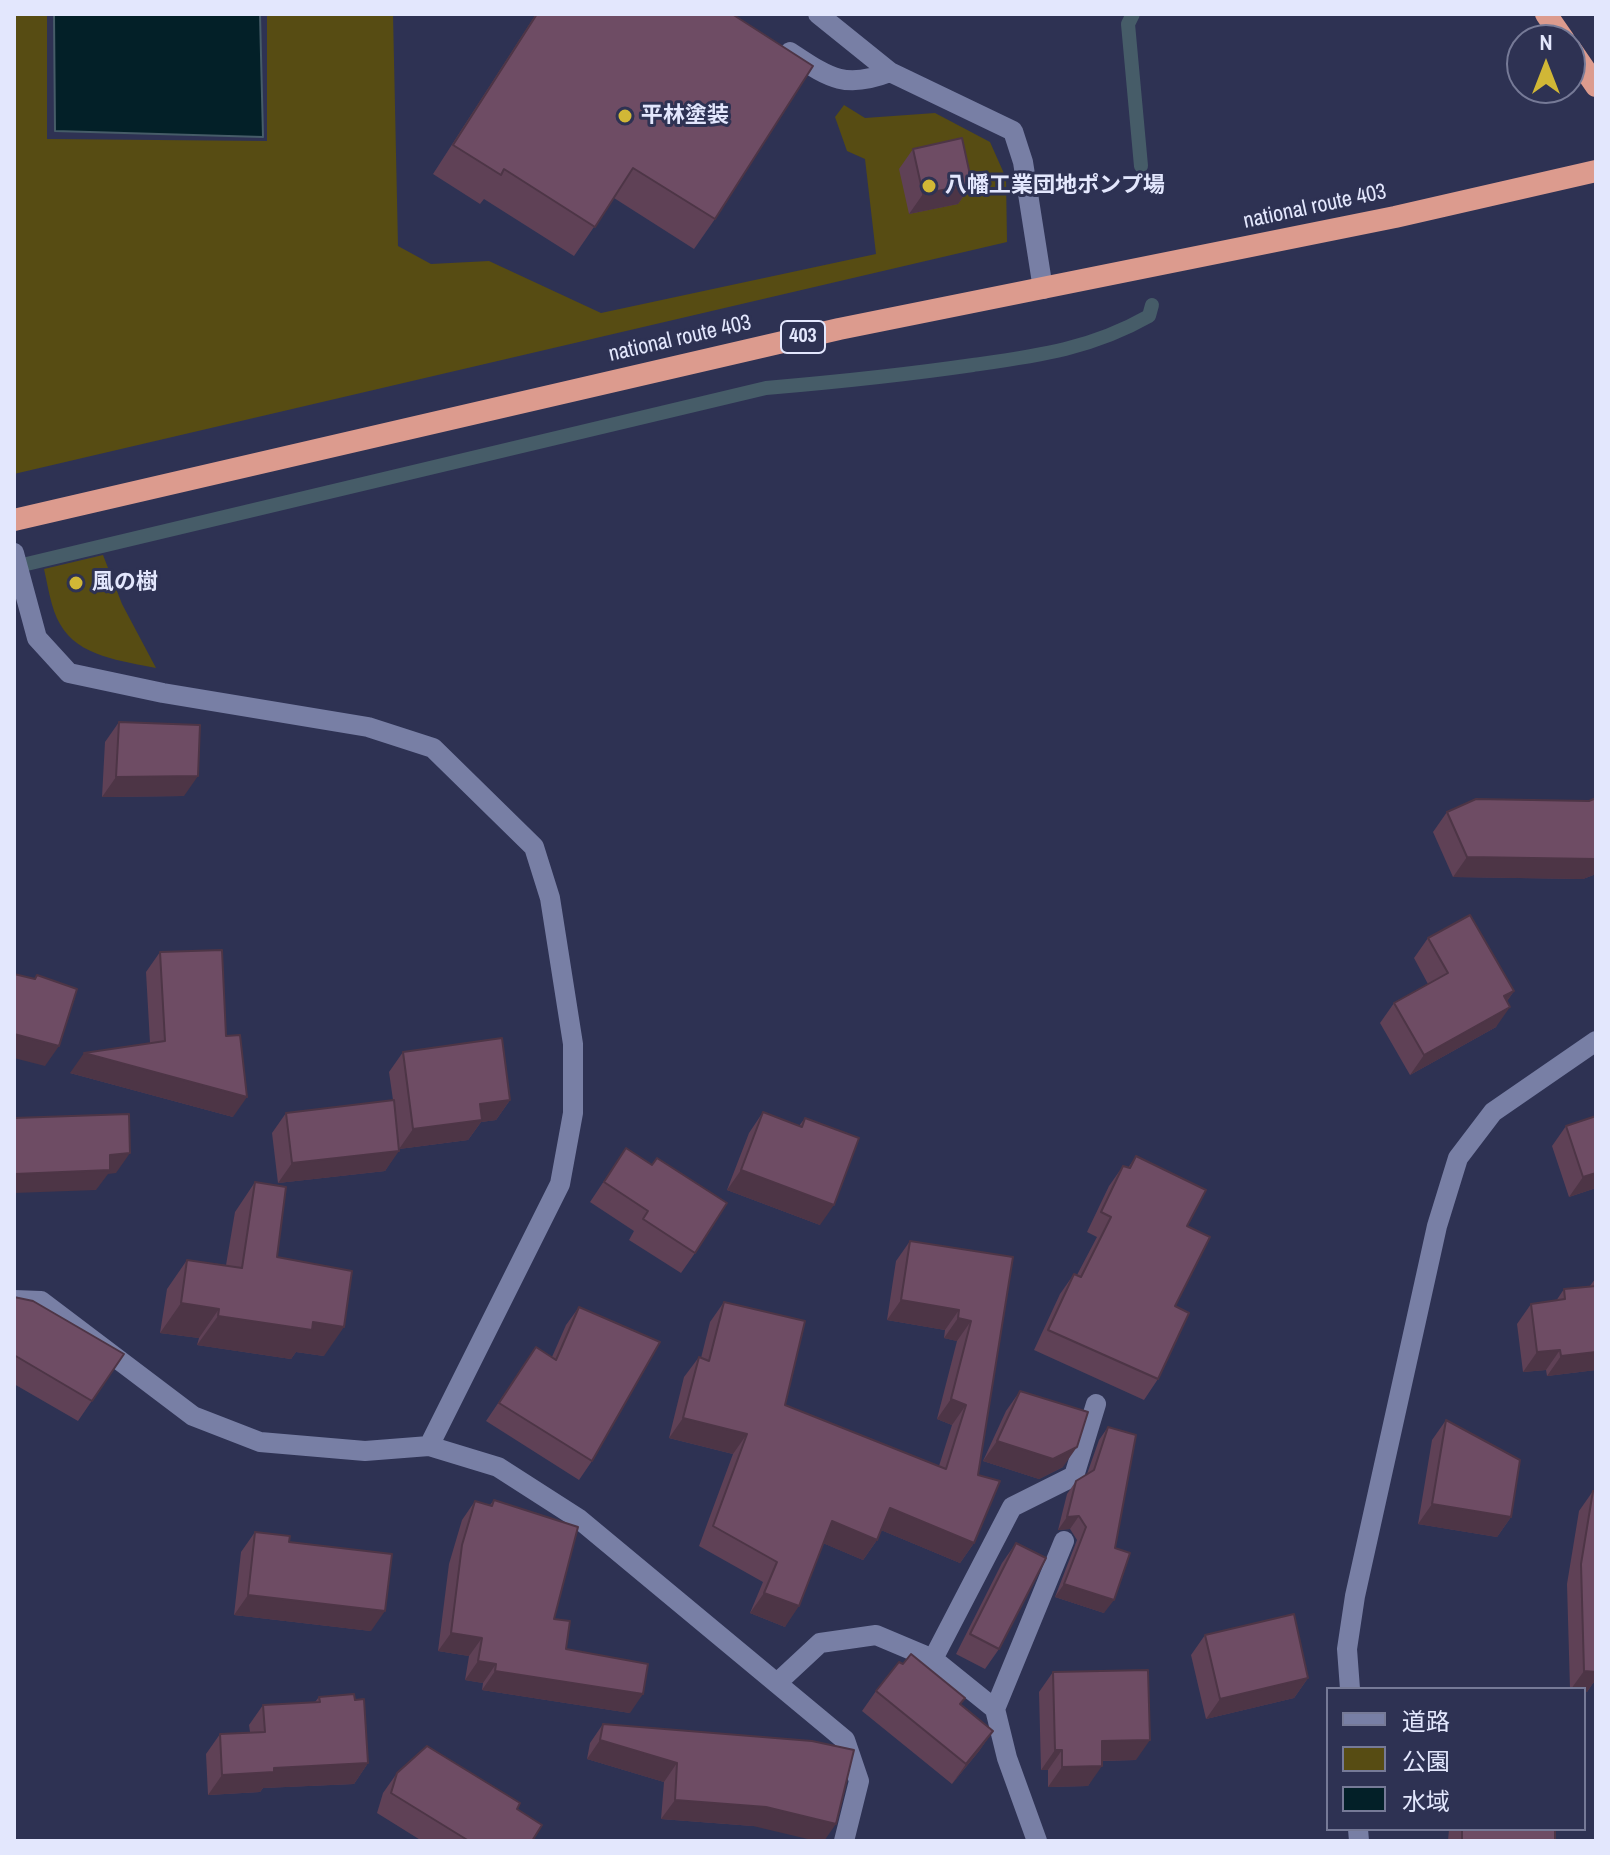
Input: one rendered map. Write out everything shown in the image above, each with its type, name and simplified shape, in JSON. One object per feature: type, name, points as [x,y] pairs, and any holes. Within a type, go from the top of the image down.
[{"type":"highway","name":"national route 403","points":[[14,520],[839,329],[1043,289],[1596,171]]},
{"type":"street","points":[[818,14],[890,72],[1013,131],[1023,162],[1043,289]]},
{"type":"street","points":[[769,38],[832,79],[864,82],[890,72]]},
{"type":"street","points":[[14,553],[37,638],[69,673],[163,693],[368,727],[433,748],[534,847],[550,898],[573,1044],[573,1113],[560,1184],[429,1446]]},
{"type":"street","points":[[1350,1687],[1347,1649],[1355,1596],[1437,1226],[1458,1158],[1493,1112],[1596,1041]]},
{"type":"street","points":[[14,1300],[41,1301],[193,1416],[260,1442],[365,1451],[429,1446],[498,1467],[579,1519],[845,1740],[859,1781],[844,1841]]},
{"type":"street","points":[[933,1659],[1012,1507],[1074,1476],[1096,1404]]},
{"type":"street","points":[[1037,1841],[1007,1758],[995,1709],[1064,1541]]},
{"type":"street","points":[[777,1683],[820,1643],[876,1635],[933,1659],[995,1709]]},
{"type":"green space","points":[[14,14],[47,14],[47,139],[267,141],[267,14],[393,14],[398,246],[431,264],[489,261],[601,313],[876,254],[865,159],[847,151],[835,117],[844,105],[865,118],[935,113],[990,142],[1006,178],[1007,242],[14,474]]},
{"type":"green space","points":[[103,555],[122,604],[156,668],[90,651],[68,635],[57,618],[44,569]]},
{"type":"water","points":[[54,14],[260,14],[263,137],[55,131]]},
{"type":"building","name":"平林塗装","points":[[537,14],[732,14],[813,66],[715,219],[633,168],[595,227],[504,169],[501,175],[453,145]]},
{"type":"building","points":[[962,138],[972,184],[923,194],[913,149]]},
{"type":"building","points":[[119,722],[200,725],[198,776],[116,777]]},
{"type":"building","points":[[1596,798],[1596,859],[1467,857],[1447,812],[1476,799],[1589,801]]},
{"type":"building","points":[[1470,915],[1514,991],[1504,996],[1510,1007],[1424,1055],[1394,1003],[1448,973],[1428,938]]},
{"type":"building","points":[[222,950],[226,1036],[240,1035],[247,1097],[84,1053],[165,1041],[160,952]]},
{"type":"building","points":[[14,974],[35,979],[37,975],[77,989],[59,1046],[14,1034]]},
{"type":"building","points":[[502,1038],[510,1100],[480,1104],[482,1120],[413,1129],[403,1052]]},
{"type":"building","points":[[394,1100],[399,1151],[292,1163],[286,1113]]},
{"type":"building","points":[[763,1112],[802,1127],[805,1118],[859,1138],[834,1205],[741,1170]]},
{"type":"building","points":[[129,1114],[130,1153],[110,1155],[110,1170],[15,1174],[14,1118]]},
{"type":"building","points":[[1596,1116],[1596,1173],[1583,1177],[1566,1126]]},
{"type":"building","points":[[626,1148],[652,1165],[657,1158],[727,1203],[695,1253],[643,1219],[648,1211],[604,1182]]},
{"type":"building","points":[[1136,1156],[1206,1190],[1187,1226],[1210,1237],[1175,1306],[1189,1313],[1158,1379],[1048,1330],[1074,1274],[1081,1277],[1111,1217],[1101,1212],[1123,1166],[1130,1168]]},
{"type":"building","points":[[255,1182],[286,1187],[277,1257],[352,1271],[344,1327],[313,1322],[312,1330],[218,1316],[219,1309],[181,1303],[187,1260],[242,1268]]},
{"type":"building","points":[[910,1241],[1013,1257],[978,1475],[1000,1481],[974,1543],[890,1508],[877,1540],[832,1521],[799,1606],[764,1593],[777,1562],[713,1526],[747,1434],[683,1418],[699,1357],[709,1361],[724,1302],[805,1321],[785,1405],[946,1469],[966,1405],[951,1399],[971,1321],[958,1318],[959,1310],[901,1300]]},
{"type":"building","points":[[1596,1286],[1596,1352],[1561,1356],[1560,1350],[1537,1352],[1531,1304],[1565,1299],[1564,1289]]},
{"type":"building","points":[[14,1297],[33,1301],[124,1354],[92,1401],[14,1355]]},
{"type":"building","points":[[579,1307],[660,1342],[592,1461],[499,1403],[536,1347],[556,1360]]},
{"type":"building","points":[[1020,1391],[1088,1412],[1077,1447],[1053,1459],[997,1441]]},
{"type":"building","points":[[1446,1420],[1520,1460],[1511,1517],[1432,1504]]},
{"type":"building","points":[[1108,1427],[1136,1435],[1115,1548],[1130,1553],[1114,1600],[1064,1584],[1086,1527],[1079,1516],[1067,1517],[1076,1481],[1094,1470]]},
{"type":"building","points":[[1593,1491],[1596,1491],[1596,1672],[1584,1671],[1581,1564]]},
{"type":"building","points":[[494,1500],[578,1527],[554,1619],[570,1621],[566,1649],[648,1664],[643,1694],[495,1671],[496,1664],[478,1661],[482,1638],[451,1633],[462,1545],[475,1501],[492,1506]]},
{"type":"building","points":[[255,1532],[290,1536],[289,1542],[392,1554],[385,1611],[248,1595]]},
{"type":"building","points":[[1016,1543],[1046,1558],[999,1649],[970,1634]]},
{"type":"building","points":[[1294,1614],[1308,1678],[1220,1699],[1205,1635]]},
{"type":"building","points":[[911,1654],[965,1698],[960,1704],[993,1731],[966,1764],[876,1691],[899,1662],[903,1664]]},
{"type":"building","points":[[1148,1670],[1150,1740],[1102,1741],[1102,1766],[1062,1767],[1062,1750],[1055,1750],[1053,1672]]},
{"type":"building","points":[[354,1694],[355,1700],[364,1699],[368,1763],[274,1768],[274,1772],[222,1775],[220,1734],[265,1732],[263,1705],[320,1702],[319,1697]]},
{"type":"building","points":[[603,1724],[812,1741],[854,1750],[836,1824],[766,1807],[675,1800],[677,1763],[600,1740]]},
{"type":"building","points":[[427,1746],[520,1803],[517,1809],[542,1825],[532,1841],[469,1841],[391,1793],[397,1773]]},
{"type":"building","points":[[1462,1831],[1555,1831],[1555,1841],[1462,1841]]},
{"type":"waterway","points":[[1133,14],[1128,24],[1141,166]]},
{"type":"waterway","points":[[14,567],[766,388],[921,372],[1063,350],[1106,336],[1149,316],[1152,305]]},
{"type":"place","name":"平林塗装","points":[[625,116]]},
{"type":"place","name":"八幡工業団地ポンプ場","points":[[929,186]]},
{"type":"place","name":"風の樹","points":[[76,583]]}]
